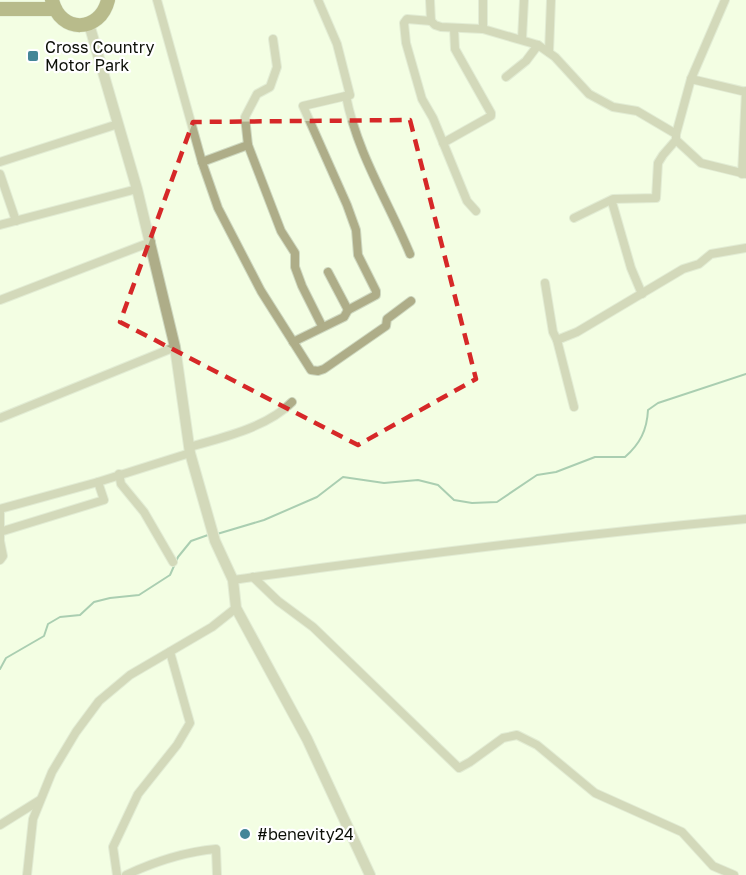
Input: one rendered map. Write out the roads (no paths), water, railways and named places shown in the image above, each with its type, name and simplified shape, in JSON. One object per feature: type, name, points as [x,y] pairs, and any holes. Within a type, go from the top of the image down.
[{"type":"main road","points":[[0,9],[54,5],[63,20],[75,25],[89,24],[99,19],[106,10],[108,0]]},
{"type":"street","points":[[157,0],[202,162],[218,208],[261,291],[310,370],[318,372],[324,369],[386,326],[387,319],[411,301]]},
{"type":"street","points":[[293,342],[344,317],[348,310],[376,295],[358,255],[356,230],[347,205],[303,106],[350,95],[337,44],[318,0]]},
{"type":"street","points":[[430,0],[431,21]]},
{"type":"street","points":[[483,0],[483,29]]},
{"type":"street","points":[[522,39],[525,0]]},
{"type":"street","points":[[549,52],[551,0]]},
{"type":"street","points":[[574,218],[612,202],[613,199],[656,198],[658,163],[676,137],[691,79],[725,0]]},
{"type":"street","points":[[476,212],[467,201],[433,118],[422,99],[404,31],[404,23],[407,19],[431,21],[435,25],[454,28],[483,29],[538,45],[549,52],[589,94],[613,107],[637,111],[676,137],[701,163],[744,174],[746,91],[691,79]]},
{"type":"street","points":[[89,24],[151,242],[175,347],[190,450],[215,541],[233,580],[236,608],[307,739],[370,875]]},
{"type":"street","points":[[443,143],[470,130],[491,115],[455,49],[454,28]]},
{"type":"street","points":[[273,39],[277,67],[270,87],[257,94],[245,117],[248,145],[281,231],[295,253],[295,267],[302,286],[322,326]]},
{"type":"street","points":[[506,77],[526,61],[538,45]]},
{"type":"street","points":[[346,96],[348,111],[369,169],[410,254]]},
{"type":"street","points":[[0,162],[118,124]]},
{"type":"street","points":[[202,162],[248,145]]},
{"type":"street","points":[[0,174],[16,221]]},
{"type":"street","points":[[0,225],[137,189]]},
{"type":"street","points":[[612,202],[631,268],[642,294]]},
{"type":"street","points":[[0,300],[151,242]]},
{"type":"street","points":[[557,340],[577,332],[683,269],[699,264],[711,254],[746,248]]},
{"type":"street","points":[[328,272],[348,310]]},
{"type":"street","points":[[544,283],[553,332],[574,407]]},
{"type":"street","points":[[0,418],[175,347]]},
{"type":"street","points":[[0,560],[3,556],[0,511],[98,482],[239,433],[286,408],[292,402]]},
{"type":"street","points":[[119,474],[121,484],[144,512],[173,562]]},
{"type":"street","points":[[0,532],[104,500],[98,482]]},
{"type":"street","points":[[233,580],[609,532],[746,519]]},
{"type":"street","points":[[253,577],[278,601],[313,627],[459,768],[503,738],[517,735],[537,745],[595,793],[682,832],[713,866],[734,875]]},
{"type":"street","points":[[26,874],[33,819],[52,772],[76,732],[99,701],[130,675],[212,627],[236,608]]},
{"type":"street","points":[[117,875],[113,847],[133,805],[154,772],[177,745],[190,723],[170,652]]},
{"type":"street","points":[[0,825],[41,800]]},
{"type":"street","points":[[126,875],[155,861],[194,851],[216,849],[217,875]]},
{"type":"waterway","points":[[217,534],[264,520],[317,497],[343,477],[384,483],[418,480],[438,485],[454,500],[472,503],[497,502],[537,475],[556,472],[595,457],[625,457],[642,436],[648,410],[658,403],[746,374]]},
{"type":"waterway","points":[[0,669],[6,658],[44,636],[48,624],[60,617],[80,615],[94,602],[139,595],[170,575],[178,557],[191,541],[208,535]]},
{"type":"place","name":"Cross Country Motor Park","points":[[33,56]]},
{"type":"place","name":"#benevity24","points":[[245,834]]}]
